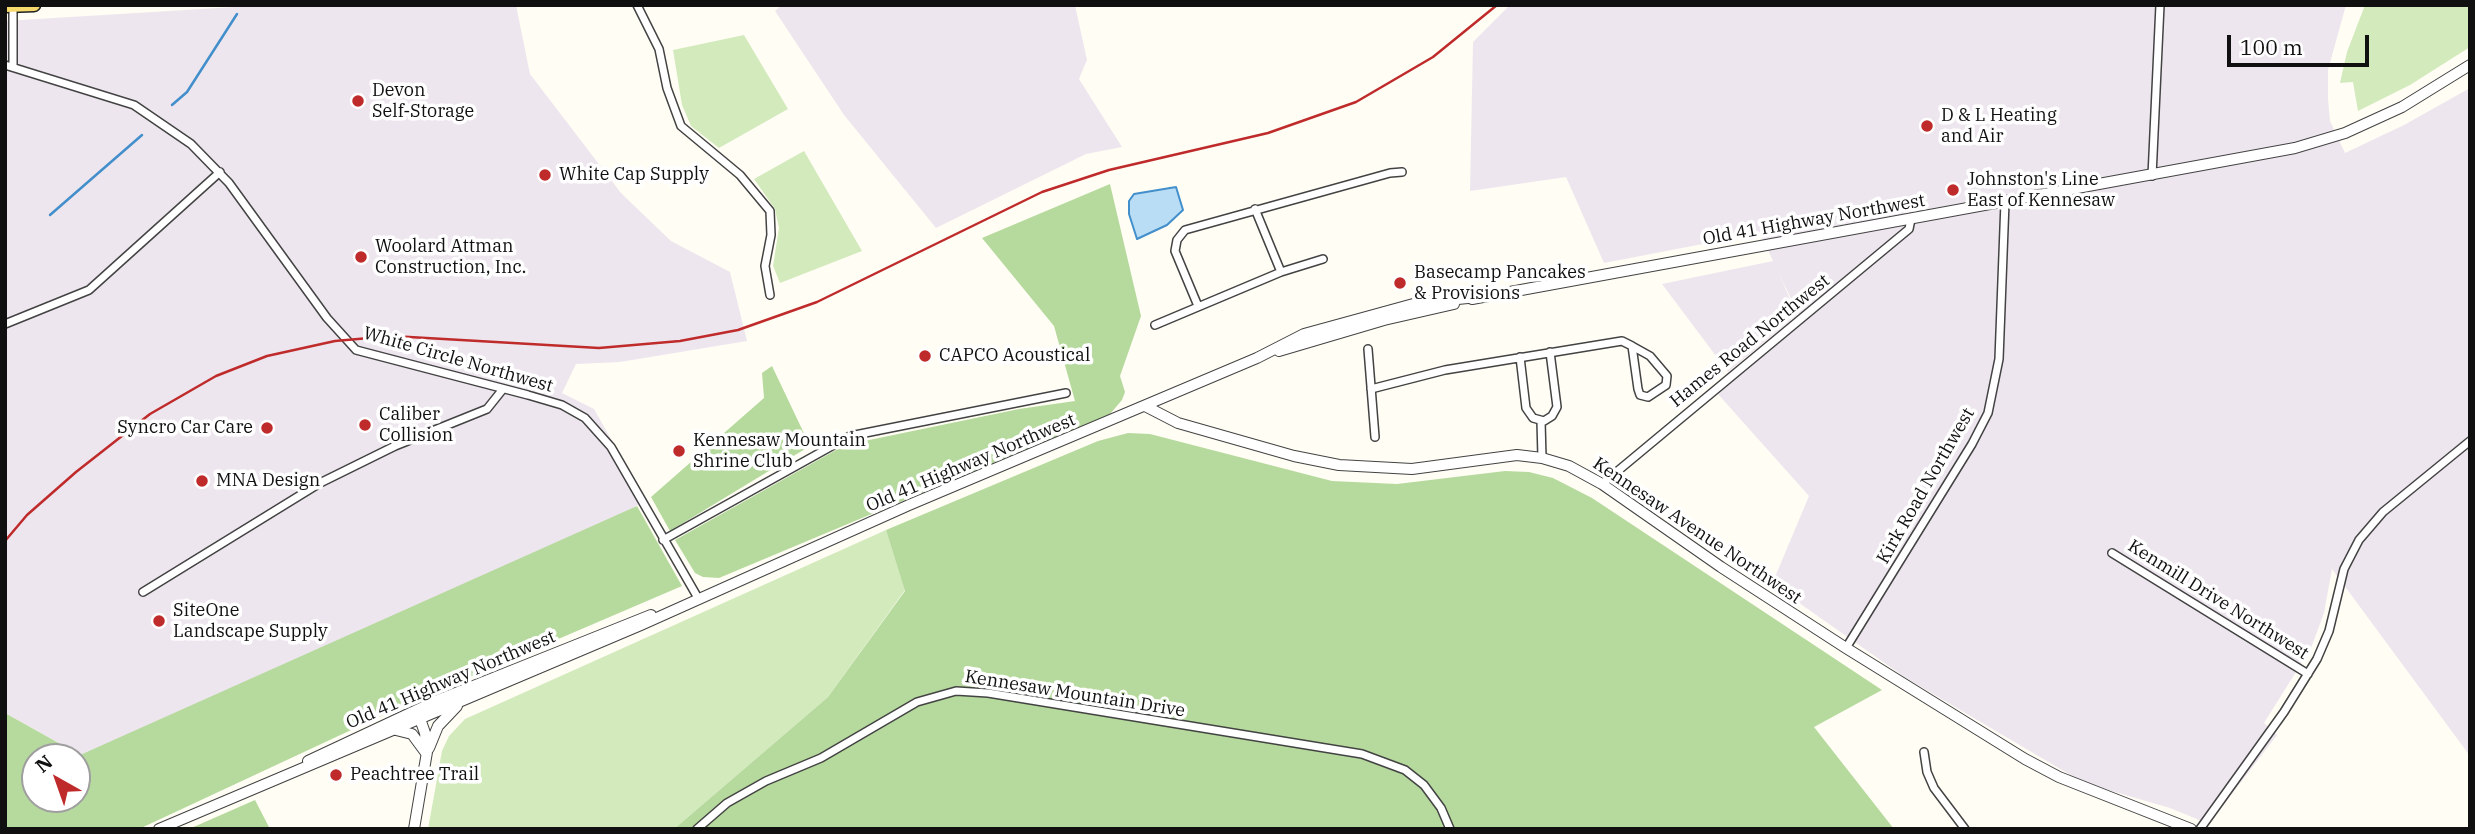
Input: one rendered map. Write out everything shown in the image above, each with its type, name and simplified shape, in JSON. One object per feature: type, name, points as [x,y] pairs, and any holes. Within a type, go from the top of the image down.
[{"type":"main road","points":[[5,6],[34,5]]},
{"type":"street","points":[[637,5],[659,49],[667,88],[681,126],[740,175],[770,211],[771,236],[765,274],[770,295]]},
{"type":"street","points":[[2152,176],[2161,5]]},
{"type":"street","name":"White Circle Northwest","points":[[13,6],[9,66],[134,104],[191,144],[220,173],[351,346],[377,356],[562,405],[594,426],[611,447],[698,598]]},
{"type":"street","name":"Old 41 Highway Northwest","points":[[260,785],[396,730],[418,714],[465,700],[1257,358],[1304,334],[1342,321],[1417,303],[1478,297],[2270,153],[2338,135],[2403,107],[2470,65]]},
{"type":"street","points":[[1198,306],[1175,251],[1177,240],[1191,226],[1402,172]]},
{"type":"street","points":[[5,324],[89,290],[220,173]]},
{"type":"street","name":"Kirk Road Northwest","points":[[1846,648],[1972,444],[1988,413],[1998,364],[2005,202]]},
{"type":"street","points":[[1255,209],[1281,272]]},
{"type":"street","name":"Hames Road Northwest","points":[[1602,484],[1909,229],[1911,219]]},
{"type":"street","points":[[1155,325],[1281,272],[1323,259]]},
{"type":"street","points":[[1371,389],[1445,370],[1612,342],[1632,346],[1650,356],[1667,376],[1666,385],[1648,397],[1640,395],[1638,389],[1632,346]]},
{"type":"street","points":[[1367,349],[1375,437]]},
{"type":"street","points":[[1520,357],[1526,408],[1533,418],[1541,421],[1552,416],[1557,407],[1550,352]]},
{"type":"street","points":[[143,592],[320,484],[395,446],[487,409],[503,389]]},
{"type":"street","points":[[663,540],[850,436],[1066,393]]},
{"type":"street","name":"Kennesaw Avenue Northwest","points":[[1145,406],[1178,423],[1294,456],[1339,465],[1404,469],[1495,457],[1542,458],[1569,466],[1602,484],[1721,567],[1846,648],[2048,771],[2190,829]]},
{"type":"street","points":[[1541,421],[1542,458]]},
{"type":"street","points":[[2200,829],[2308,674],[2324,645],[2344,569],[2359,540],[2383,512],[2470,441]]},
{"type":"street","name":"Kenmill Drive Northwest","points":[[2112,554],[2308,674]]},
{"type":"street","name":"Old 41 Highway Northwest","points":[[159,829],[596,635],[698,598]]},
{"type":"street","name":"Kennesaw Mountain Drive","points":[[697,829],[727,803],[766,781],[821,758],[917,702],[956,691],[988,693],[1362,754],[1405,770],[1424,785],[1441,808],[1450,829]]},
{"type":"street","points":[[414,829],[427,754],[441,722],[465,700]]},
{"type":"street","points":[[418,714],[427,754]]},
{"type":"street","points":[[396,730],[409,733],[418,739],[427,754]]},
{"type":"street","points":[[1924,752],[1927,772],[1934,788],[1965,829]]},
{"type":"shaded area","points":[[267,5],[516,5],[530,74],[621,193],[671,241],[730,272],[747,341],[620,362],[576,364],[562,393],[594,409],[645,499],[610,526],[91,750],[91,743],[59,743],[5,713],[5,21]]},
{"type":"shaded area","points":[[782,5],[1075,5],[1087,60],[1079,79],[1122,147],[1086,154],[936,228],[844,115],[775,11]]},
{"type":"shaded area","points":[[1510,5],[2346,5],[2328,70],[2330,121],[2345,153],[2404,125],[2470,88],[2470,756],[2332,569],[2324,613],[2311,648],[2264,723],[2277,735],[2209,824],[2170,808],[2084,783],[1906,678],[1772,584],[1809,496],[1717,393],[1803,323],[1779,274],[1797,315],[1728,372],[1662,284],[1773,261],[1760,233],[1604,263],[1566,177],[1470,191],[1473,42]]},
{"type":"green space","points":[[2365,5],[2470,5],[2470,47],[2410,85],[2358,111],[2353,82],[2340,83],[2347,52]]},
{"type":"green space","points":[[744,35],[788,109],[719,148],[691,126],[682,105],[673,50]]},
{"type":"green space","points":[[804,151],[862,251],[780,283],[773,266],[779,228],[775,209],[754,179]]},
{"type":"green space","points":[[1110,184],[1141,316],[1120,376],[1125,392],[1110,414],[719,578],[703,577],[695,573],[675,540],[845,445],[1019,409],[1075,401],[1054,326],[982,238]]},
{"type":"green space","points":[[772,366],[810,446],[670,531],[651,497],[764,398],[762,373]]},
{"type":"green space","points":[[1128,433],[1150,434],[1332,481],[1397,484],[1505,471],[1529,472],[1553,478],[1592,498],[1882,690],[1814,727],[1894,829],[674,829],[828,697],[905,591],[886,530],[1098,441]]},
{"type":"green space","points":[[637,506],[682,586],[409,703],[139,829],[5,829],[5,713],[59,743],[21,743],[21,813],[91,813],[91,750]]},
{"type":"green space","points":[[886,530],[905,590],[828,697],[674,829],[428,829],[442,751],[449,736],[465,719]]},
{"type":"green space","points":[[255,800],[270,829],[189,829]]},
{"type":"water","points":[[1176,187],[1183,210],[1167,225],[1137,239],[1129,214],[1129,201],[1134,194]]},
{"type":"waterway","points":[[172,105],[187,92],[237,14]]},
{"type":"waterway","points":[[50,215],[142,135]]},
{"type":"railway","points":[[5,541],[27,515],[76,472],[150,414],[216,376],[267,356],[335,341],[392,336],[599,348],[680,341],[738,330],[817,302],[1042,192],[1109,170],[1268,133],[1356,102],[1433,57],[1497,5]]},
{"type":"place","name":"Devon Self-Storage","points":[[358,101]]},
{"type":"place","name":"D & L Heating and Air","points":[[1927,126]]},
{"type":"place","name":"White Cap Supply","points":[[545,175]]},
{"type":"place","name":"Johnston's Line East of Kennesaw","points":[[1953,190]]},
{"type":"place","name":"Woolard Attman Construction, Inc.","points":[[361,257]]},
{"type":"place","name":"Basecamp Pancakes & Provisions","points":[[1400,283]]},
{"type":"place","name":"CAPCO Acoustical","points":[[925,356]]},
{"type":"place","name":"Caliber Collision","points":[[365,425]]},
{"type":"place","name":"Syncro Car Care","points":[[267,428]]},
{"type":"place","name":"Kennesaw Mountain Shrine Club","points":[[679,451]]},
{"type":"place","name":"MNA Design","points":[[202,481]]},
{"type":"place","name":"SiteOne Landscape Supply","points":[[159,621]]},
{"type":"place","name":"Peachtree Trail","points":[[336,775]]}]
